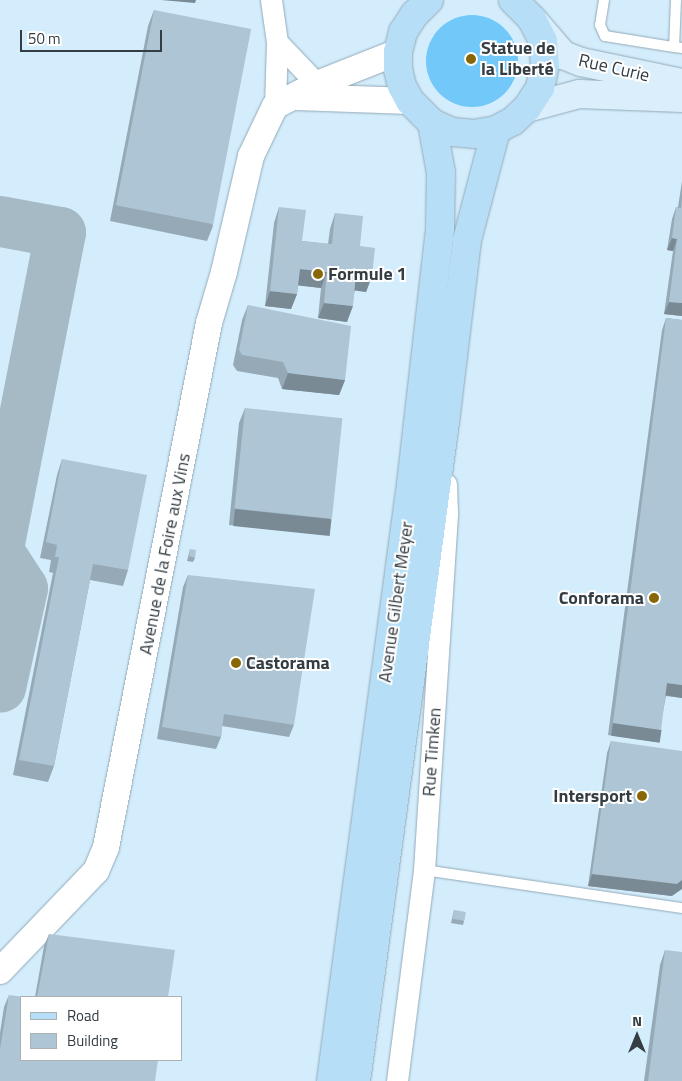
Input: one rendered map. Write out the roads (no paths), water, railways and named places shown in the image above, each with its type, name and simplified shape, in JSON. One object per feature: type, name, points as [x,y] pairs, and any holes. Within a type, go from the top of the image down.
[{"type":"main road","points":[[430,0],[414,15],[403,32],[398,52],[398,69],[402,86],[410,101],[432,123],[452,132],[474,134],[496,130],[513,122],[527,108],[540,88],[545,64],[542,41],[532,19],[513,0]]},
{"type":"main road","name":"Rue Curie","points":[[532,19],[564,55],[581,62],[682,83]]},
{"type":"main road","name":"Rue Curie","points":[[527,108],[579,94],[682,98]]},
{"type":"main road","name":"Avenue Gilbert Meyer","points":[[331,1081],[412,484],[440,229],[441,173],[432,123]]},
{"type":"main road","name":"Avenue Gilbert Meyer","points":[[356,1081],[445,422],[467,240],[496,130]]},
{"type":"street","name":"Avenue de la Foire aux Vins","points":[[0,971],[96,871],[106,847],[209,323],[224,272],[251,156],[284,101],[270,0]]},
{"type":"street","points":[[277,42],[317,84]]},
{"type":"street","points":[[284,101],[317,84],[398,52]]},
{"type":"street","points":[[284,101],[410,101]]},
{"type":"street","name":"Rue Timken","points":[[397,1081],[424,870],[447,513],[445,422]]},
{"type":"lane","points":[[604,0],[600,25],[605,36],[678,48],[676,0]]},
{"type":"lane","points":[[424,870],[682,908]]},
{"type":"place","name":"Statue de la Liberté","points":[[471,59]]},
{"type":"place","name":"Formule 1","points":[[318,274]]},
{"type":"place","name":"Conforama","points":[[654,598]]},
{"type":"place","name":"Castorama","points":[[236,663]]},
{"type":"place","name":"Intersport","points":[[642,796]]}]
